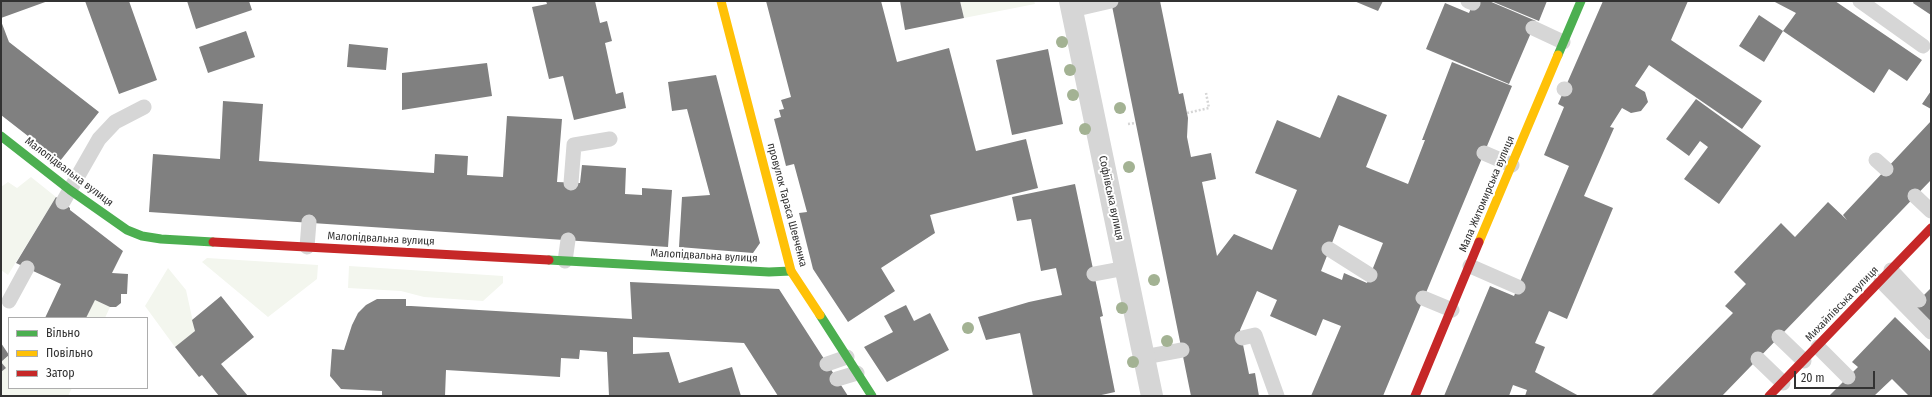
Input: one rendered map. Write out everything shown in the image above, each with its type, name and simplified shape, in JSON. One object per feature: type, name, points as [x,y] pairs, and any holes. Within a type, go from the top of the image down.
[{"type":"street","name":"провулок Тараса Шевченка","points":[[721,1],[791,271],[872,396]]},
{"type":"street","name":"Мала Житомирська вулиця","points":[[1415,396],[1581,1]]},
{"type":"street","name":"Софіївська вулиця","points":[[1071,6],[1152,396]]},
{"type":"street","name":"Малопідвальна вулиця","points":[[1,136],[67,196],[127,230],[142,236],[161,239],[565,261],[769,272],[791,271]]},
{"type":"street","name":"Михайлівська вулиця","points":[[1769,396],[1818,347],[1931,228]]},
{"type":"lane","points":[[1860,1],[1922,46]]},
{"type":"lane","points":[[1071,6],[1111,2]]},
{"type":"lane","points":[[1533,28],[1563,42]]},
{"type":"lane","points":[[67,196],[99,139],[115,122],[144,106]]},
{"type":"lane","points":[[571,183],[574,145],[610,139]]},
{"type":"lane","points":[[1484,153],[1512,165]]},
{"type":"lane","points":[[1915,196],[1931,211]]},
{"type":"lane","points":[[307,247],[309,222]]},
{"type":"lane","points":[[565,261],[568,240]]},
{"type":"lane","points":[[1329,249],[1370,275]]},
{"type":"lane","points":[[1470,266],[1518,287]]},
{"type":"lane","points":[[9,301],[27,268]]},
{"type":"lane","points":[[1094,274],[1126,268]]},
{"type":"lane","points":[[1886,276],[1919,300]]},
{"type":"lane","points":[[1886,276],[1931,332]]},
{"type":"lane","points":[[1423,298],[1452,310]]},
{"type":"lane","points":[[1242,338],[1255,335],[1277,396]]},
{"type":"lane","points":[[1779,337],[1804,361]]},
{"type":"lane","points":[[1818,347],[1848,377]]},
{"type":"lane","points":[[1144,357],[1182,350]]},
{"type":"lane","points":[[827,364],[847,357]]},
{"type":"lane","points":[[1758,359],[1783,382]]},
{"type":"lane","points":[[837,380],[857,373]]},
{"type":"path","points":[[1187,113],[1209,108],[1206,94]]},
{"type":"path","points":[[1128,124],[1135,123]]},
{"type":"shaded area","points":[[960,1],[1034,1],[1035,4],[964,18]]},
{"type":"shaded area","points":[[31,177],[56,197],[8,275],[1,270],[1,187],[8,182],[17,188]]},
{"type":"shaded area","points":[[207,258],[318,265],[317,279],[268,317],[202,262]]},
{"type":"shaded area","points":[[349,266],[503,276],[503,283],[483,301],[424,297],[401,291],[348,288]]},
{"type":"shaded area","points":[[168,268],[186,290],[195,331],[175,347],[145,306]]},
{"type":"shaded area","points":[[95,300],[110,307],[105,317],[86,317]]},
{"type":"shaded area","points":[[8,357],[8,389],[72,389],[68,396],[1,396],[1,372],[6,368],[1,362]]},
{"type":"building","points":[[1,1],[48,1],[1,18]]},
{"type":"building","points":[[85,1],[129,1],[157,80],[119,94]]},
{"type":"building","points":[[187,1],[249,1],[252,10],[196,29]]},
{"type":"building","points":[[546,1],[595,1],[600,23],[607,21],[612,41],[605,43],[616,94],[623,92],[626,108],[574,120],[563,76],[549,79],[532,7],[547,4]]},
{"type":"building","points":[[766,1],[881,1],[897,62],[949,48],[976,151],[1026,139],[1038,188],[930,215],[935,233],[881,268],[895,291],[848,322],[813,269],[799,213],[807,212],[794,164],[786,166],[774,119],[781,117],[779,110],[784,109],[781,100],[791,97]]},
{"type":"building","points":[[900,1],[960,1],[964,18],[905,30]]},
{"type":"building","points":[[1111,1],[1160,1],[1179,94],[1183,93],[1188,118],[1187,137],[1191,157],[1211,153],[1216,179],[1202,182],[1217,256],[1234,234],[1272,250],[1297,190],[1255,173],[1277,120],[1320,138],[1338,95],[1387,115],[1366,167],[1408,184],[1425,140],[1422,140],[1452,62],[1512,86],[1383,396],[1311,396],[1341,326],[1323,319],[1316,336],[1270,316],[1277,300],[1257,291],[1240,330],[1249,374],[1255,373],[1259,396],[1191,396]],"holes":[[[1339,225],[1383,243],[1367,283],[1344,273],[1342,280],[1321,271]]]},
{"type":"building","points":[[1354,1],[1383,1],[1378,11]]},
{"type":"building","points":[[1474,1],[1489,1],[1536,21],[1509,84],[1426,49],[1445,3],[1469,13]]},
{"type":"building","points":[[1491,1],[1547,1],[1539,21]]},
{"type":"building","points":[[1603,1],[1688,1],[1671,40],[1762,101],[1742,129],[1649,65],[1635,86],[1645,92],[1648,102],[1641,111],[1631,113],[1622,108],[1610,127],[1614,128],[1584,196],[1613,208],[1567,319],[1549,311],[1535,343],[1545,347],[1535,372],[1579,396],[1525,396],[1527,390],[1513,385],[1509,396],[1444,396],[1490,286],[1514,296],[1569,166],[1544,155],[1564,107],[1558,104]]},
{"type":"building","points":[[1773,1],[1835,1],[1922,60],[1907,81],[1889,69],[1874,93],[1783,31],[1796,13]]},
{"type":"building","points":[[1914,1],[1931,1],[1931,15],[1913,3]]},
{"type":"building","points":[[1759,15],[1783,31],[1764,62],[1739,46]]},
{"type":"building","points":[[1,21],[9,42],[99,112],[60,161],[1,115]]},
{"type":"building","points":[[246,31],[255,57],[208,73],[199,47]]},
{"type":"building","points":[[349,44],[388,48],[386,70],[347,67]]},
{"type":"building","points":[[1048,49],[1063,124],[1012,135],[996,60]]},
{"type":"building","points":[[487,63],[492,96],[402,110],[402,73]]},
{"type":"building","points":[[716,75],[760,243],[753,253],[679,247],[682,197],[710,195],[687,109],[672,111],[668,82]]},
{"type":"building","points":[[1931,91],[1931,109],[1922,104]]},
{"type":"building","points":[[1696,99],[1761,146],[1719,204],[1684,179],[1708,147],[1700,141],[1689,156],[1666,139]]},
{"type":"building","points":[[223,101],[263,104],[259,161],[434,173],[435,154],[468,156],[467,175],[503,177],[507,116],[562,119],[557,182],[580,183],[582,165],[626,168],[625,194],[642,195],[642,188],[672,190],[668,247],[149,212],[153,154],[220,159]]},
{"type":"building","points":[[1931,121],[1931,180],[1722,396],[1651,396],[1733,313],[1725,306],[1746,284],[1734,272],[1781,223],[1795,237],[1828,202],[1847,220],[1843,215]]},
{"type":"building","points":[[1075,184],[1103,316],[1100,317],[1115,392],[1097,396],[1033,396],[1020,333],[986,340],[978,317],[1029,302],[1062,295],[1056,268],[1041,271],[1031,219],[1017,221],[1012,197]]},
{"type":"building","points":[[56,197],[70,208],[70,210],[123,251],[112,273],[128,274],[127,294],[121,294],[121,303],[116,307],[110,307],[95,300],[86,317],[45,317],[61,284],[16,263]]},
{"type":"building","points":[[630,282],[779,289],[848,396],[778,396],[744,343],[633,337],[633,354],[669,352],[679,383],[732,367],[741,396],[609,396],[607,352],[580,350],[579,359],[561,358],[560,377],[446,370],[445,396],[382,396],[382,391],[341,389],[330,376],[332,349],[344,350],[352,325],[358,313],[366,305],[377,299],[406,299],[406,306],[632,319]]},
{"type":"building","points":[[1931,288],[1931,325],[1912,307]]},
{"type":"building","points":[[221,296],[254,337],[221,364],[248,396],[219,396],[202,375],[199,377],[175,347],[195,331],[192,320]]},
{"type":"building","points":[[906,305],[914,321],[930,313],[949,350],[887,382],[864,347],[893,332],[884,316]]},
{"type":"building","points":[[1895,317],[1931,352],[1931,396],[1909,396],[1892,379],[1874,396],[1829,396],[1858,367],[1852,362]]},
{"type":"building","points":[[1,343],[8,356],[1,362]]},
{"type":"building","points":[[1,362],[6,368],[1,372]]},
{"type":"traffic: fast","points":[[1558,55],[1581,1]]},
{"type":"traffic: fast","points":[[1,136],[70,190],[127,230],[142,236],[161,239],[213,242]]},
{"type":"traffic: fast","points":[[549,260],[769,272],[791,271]]},
{"type":"traffic: fast","points":[[820,315],[872,396]]},
{"type":"traffic: slow","points":[[721,1],[791,271],[820,315]]},
{"type":"traffic: slow","points":[[1479,242],[1558,55]]},
{"type":"traffic: jam","points":[[1769,396],[1931,228]]},
{"type":"traffic: jam","points":[[213,242],[549,260]]},
{"type":"traffic: jam","points":[[1415,396],[1479,242]]}]
